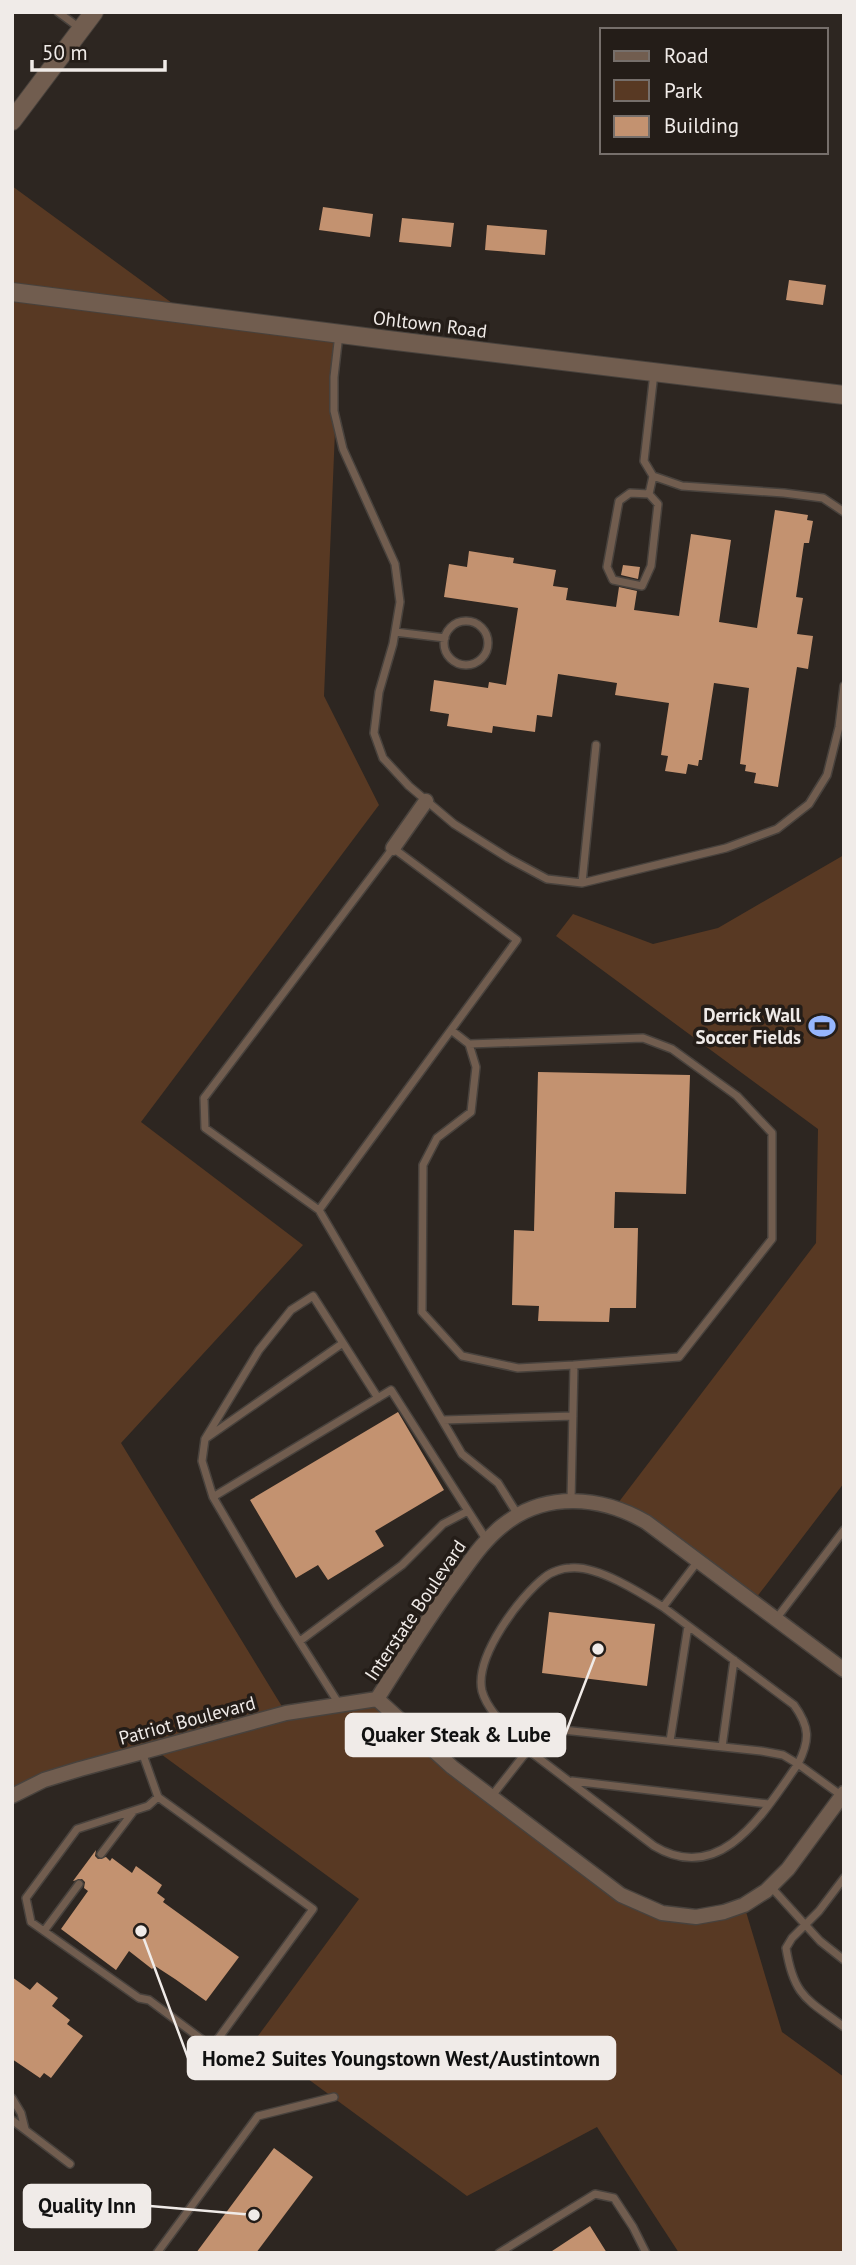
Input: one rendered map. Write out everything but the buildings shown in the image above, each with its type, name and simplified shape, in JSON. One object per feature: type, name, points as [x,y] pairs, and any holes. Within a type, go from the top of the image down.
[{"type":"street","points":[[12,121],[94,12]]},
{"type":"street","name":"Ohltown Road","points":[[12,292],[844,395]]},
{"type":"street","points":[[393,848],[426,800]]},
{"type":"street","name":"Interstate Boulevard","points":[[843,1795],[788,1869],[771,1887],[744,1905],[708,1916],[662,1913],[621,1895],[452,1767],[377,1699],[432,1612],[487,1540],[502,1525],[519,1515],[544,1504],[571,1500],[593,1501],[631,1513],[844,1670]]},
{"type":"street","name":"Patriot Boulevard","points":[[12,1796],[44,1780],[286,1713],[377,1699]]},
{"type":"lane","points":[[58,12],[81,29]]},
{"type":"lane","points":[[339,334],[334,377],[334,411],[343,449],[395,564],[400,603],[379,692],[374,733],[383,758],[454,824],[547,879],[582,883],[726,848],[777,829],[809,804],[827,775],[839,727],[844,686]]},
{"type":"lane","points":[[654,372],[644,461],[653,475],[682,486],[823,498],[844,512]]},
{"type":"lane","points":[[649,495],[653,475]]},
{"type":"lane","points":[[630,493],[649,495],[658,504],[652,566],[642,586],[613,580],[607,567],[619,501],[630,493]]},
{"type":"lane","points":[[467,621],[482,628],[488,644],[481,659],[465,665],[450,658],[445,650],[444,638],[451,626],[467,621]]},
{"type":"lane","points":[[395,632],[444,638]]},
{"type":"lane","points":[[582,883],[596,745]]},
{"type":"lane","points":[[319,1210],[517,940],[393,848],[204,1098],[205,1128],[319,1210],[463,1454],[498,1483],[519,1515]]},
{"type":"lane","points":[[451,1030],[469,1044],[475,1067],[471,1112],[437,1138],[423,1165],[422,1312],[462,1356],[518,1368],[679,1357],[772,1239],[772,1133],[737,1096],[672,1049],[643,1038],[469,1044]]},
{"type":"lane","points":[[339,1704],[213,1497],[202,1461],[205,1439],[259,1350],[291,1310],[313,1296],[378,1398]]},
{"type":"lane","points":[[205,1439],[343,1343]]},
{"type":"lane","points":[[571,1500],[574,1365]]},
{"type":"lane","points":[[213,1497],[391,1390],[487,1540]]},
{"type":"lane","points":[[443,1420],[573,1416]]},
{"type":"lane","points":[[300,1641],[402,1565],[443,1524],[468,1511]]},
{"type":"lane","points":[[776,1619],[844,1530]]},
{"type":"lane","points":[[663,1607],[698,1561]]},
{"type":"lane","points":[[571,1567],[592,1570],[620,1583],[663,1607],[688,1626],[794,1705],[804,1718],[807,1733],[806,1748],[798,1763],[751,1827],[730,1847],[708,1856],[684,1857],[667,1854],[654,1846],[528,1750],[490,1707],[482,1691],[481,1676],[488,1655],[506,1621],[529,1591],[548,1575],[571,1567]]},
{"type":"lane","points":[[670,1741],[688,1626]]},
{"type":"lane","points":[[722,1747],[734,1660]]},
{"type":"lane","points":[[491,1797],[544,1728],[783,1755],[843,1795]]},
{"type":"lane","points":[[142,1752],[158,1797],[313,1909],[212,2047],[149,2000],[139,1998],[31,1922],[26,1898],[77,1829],[133,1812],[148,1806],[158,1797]]},
{"type":"lane","points":[[570,1781],[769,1804]]},
{"type":"lane","points":[[101,1854],[133,1812]]},
{"type":"lane","points":[[844,1878],[786,1948],[797,1988],[803,1996],[844,2027]]},
{"type":"lane","points":[[44,1931],[79,1884]]},
{"type":"lane","points":[[771,1887],[806,1925],[844,1960]]},
{"type":"lane","points":[[158,2253],[258,2116],[334,2097]]},
{"type":"lane","points":[[12,2098],[21,2113],[25,2130]]},
{"type":"lane","points":[[12,2120],[70,2164]]},
{"type":"lane","points":[[499,2253],[595,2194],[614,2198],[646,2253]]},
{"type":"green space","points":[[12,186],[187,314],[339,334],[324,696],[379,805],[141,1122],[303,1245],[121,1443],[286,1713],[377,1699],[621,1895],[696,1917],[744,1905],[782,2032],[844,2077],[844,2253],[679,2253],[597,2127],[467,2196],[255,2040],[359,1899],[154,1749],[12,1796]]},
{"type":"green space","points":[[844,855],[844,1483],[753,1602],[615,1507],[816,1243],[818,1129],[556,936],[573,914],[653,944],[718,928]]},
{"type":"place","name":"Derrick Wall Soccer Fields","points":[[822,1026]]},
{"type":"place","name":"Quaker Steak & Lube","points":[[598,1649]]},
{"type":"place","name":"Home2 Suites Youngstown West/Austintown","points":[[141,1931]]},
{"type":"place","name":"Quality Inn","points":[[254,2215]]}]
